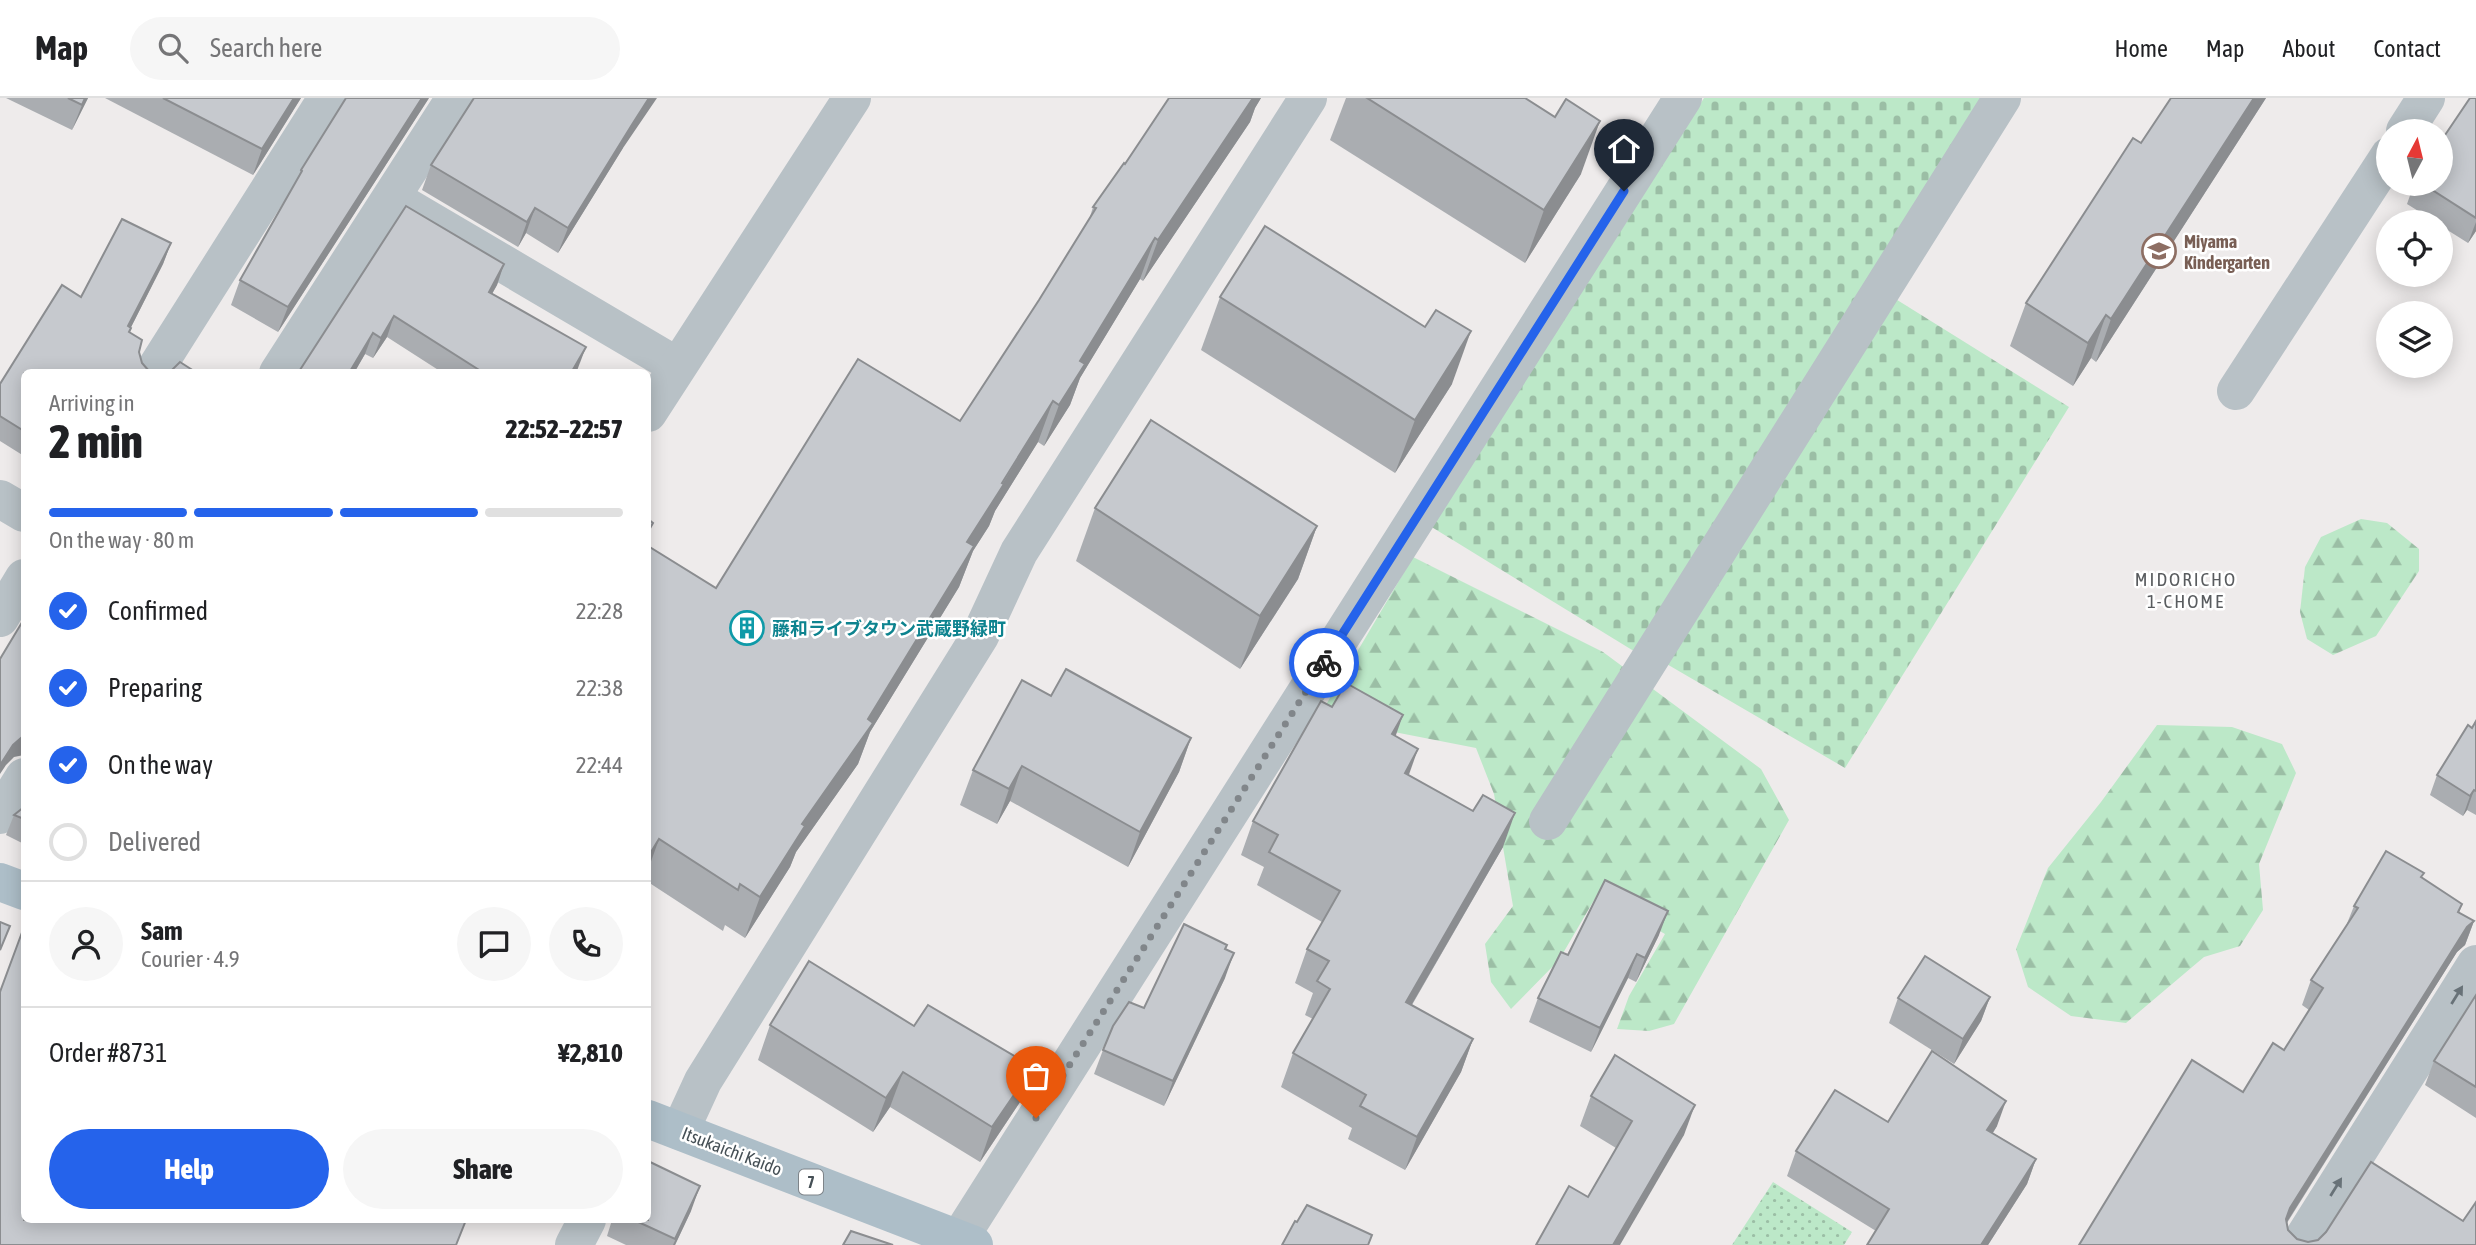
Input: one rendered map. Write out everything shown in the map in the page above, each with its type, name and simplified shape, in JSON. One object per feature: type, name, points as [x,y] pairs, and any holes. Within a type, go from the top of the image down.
[{"type":"main road","points":[[0,882],[21,890]]},
{"type":"main road","name":"Itsukaichi Kaido","points":[[664,1125],[966,1242]]},
{"type":"street","points":[[156,369],[327,98]]},
{"type":"street","points":[[281,369],[455,98]]},
{"type":"street","points":[[651,408],[852,98]]},
{"type":"street","points":[[664,1125],[703,1081],[980,636],[1019,552],[1308,98]]},
{"type":"street","points":[[966,1242],[1683,98]]},
{"type":"street","points":[[1548,821],[2002,98]]},
{"type":"street","points":[[2413,119],[2427,98]]},
{"type":"street","points":[[2236,391],[2376,176]]},
{"type":"street","points":[[392,198],[677,366]]},
{"type":"street","points":[[0,499],[21,511]]},
{"type":"street","points":[[0,618],[21,583]]},
{"type":"street","points":[[0,815],[21,782]]},
{"type":"street","points":[[2299,1245],[2476,964]]},
{"type":"street","points":[[574,1245],[585,1223]]},
{"type":"green space","points":[[1704,98],[1986,98],[1637,653],[1430,526]]},
{"type":"green space","points":[[1894,298],[2069,407],[1845,768],[1665,663]]},
{"type":"green space","points":[[2361,519],[2387,523],[2419,549],[2419,571],[2376,636],[2333,655],[2307,639],[2300,612],[2305,567],[2321,537]]},
{"type":"green space","points":[[1413,557],[1603,652],[1761,769],[1789,820],[1674,1024],[1649,1031],[1617,1029],[1629,996],[1665,934],[1597,895],[1559,960],[1511,1009],[1491,982],[1485,944],[1513,906],[1494,794],[1476,748],[1389,731],[1324,708]]},
{"type":"green space","points":[[2157,725],[2232,727],[2282,744],[2296,773],[2259,864],[2263,910],[2240,946],[2204,957],[2126,1023],[2071,1016],[2028,987],[2016,949],[2048,868],[2101,802]]},
{"type":"green space","points":[[1773,1182],[1852,1232],[1844,1245],[1732,1245]]},
{"type":"building","points":[[68,98],[85,98],[82,105]]},
{"type":"building","points":[[163,98],[294,98],[262,149]]},
{"type":"building","points":[[346,98],[422,98],[288,307],[240,280],[301,170]]},
{"type":"building","points":[[474,98],[649,98],[568,228],[535,208],[527,222],[431,165]]},
{"type":"building","points":[[1169,98],[1253,98],[1158,240],[1155,238],[1080,361],[1085,364],[1059,405],[1053,401],[1002,483],[1004,484],[967,542],[974,546],[868,719],[873,723],[802,824],[805,826],[760,897],[740,884],[738,890],[659,839],[651,852],[651,548],[716,588],[858,359],[960,421],[1039,300],[1096,208],[1093,207]]},
{"type":"building","points":[[1367,98],[1525,98],[1555,117],[1566,99],[1600,121],[1544,210]]},
{"type":"building","points":[[2171,98],[2254,98],[2111,319],[2106,315],[2088,343],[2026,303],[2133,138],[2141,143]]},
{"type":"building","points":[[2470,98],[2476,98],[2476,218],[2442,196],[2454,196],[2454,122]]},
{"type":"building","points":[[406,206],[504,264],[489,292],[586,347],[573,369],[478,369],[394,316],[381,338],[373,333],[351,369],[301,369]]},
{"type":"building","points":[[122,219],[171,243],[128,326],[131,328],[129,332],[142,340],[139,352],[142,363],[147,369],[21,369],[21,429],[0,416],[0,384],[62,285],[81,297]]},
{"type":"building","points":[[1265,226],[1425,327],[1436,310],[1471,331],[1415,420],[1220,297]]},
{"type":"building","points":[[180,362],[191,369],[173,369]]},
{"type":"building","points":[[1151,420],[1317,526],[1260,616],[1095,508]]},
{"type":"building","points":[[21,624],[21,738],[13,745],[0,765],[0,659]]},
{"type":"building","points":[[1066,669],[1191,738],[1140,832],[1022,766],[1009,789],[973,770],[1022,680],[1051,696]]},
{"type":"building","points":[[1346,683],[1403,715],[1392,734],[1418,749],[1405,773],[1473,811],[1483,795],[1515,813],[1406,1002],[1473,1039],[1417,1137],[1360,1106],[1366,1095],[1293,1053],[1330,989],[1317,981],[1329,961],[1307,949],[1340,891],[1269,852],[1278,835],[1253,821],[1321,701],[1332,707]]},
{"type":"building","points":[[2476,721],[2476,791],[2470,796],[2437,775],[2468,725],[2472,728]]},
{"type":"building","points":[[2386,851],[2424,873],[2421,877],[2462,904],[2458,912],[2474,921],[2467,927],[2290,1208],[2286,1219],[2288,1230],[2297,1239],[2308,1242],[2318,1240],[2326,1232],[2371,1162],[2463,1221],[2476,1202],[2476,1245],[2079,1245],[2192,1060],[2243,1092],[2273,1043],[2284,1050],[2323,988],[2311,980],[2358,908],[2354,906]]},
{"type":"building","points":[[1605,880],[1668,911],[1645,958],[1637,954],[1600,1028],[1538,998],[1561,952],[1568,955]]},
{"type":"building","points":[[0,922],[10,926],[0,950]]},
{"type":"building","points":[[1184,924],[1227,945],[1225,949],[1234,953],[1173,1081],[1103,1050],[1113,1026],[1129,1002],[1144,1008]]},
{"type":"building","points":[[21,935],[21,1223],[465,1223],[456,1245],[0,1245],[0,992]]},
{"type":"building","points":[[1925,956],[1990,997],[1963,1039],[1898,998]]},
{"type":"building","points":[[809,961],[914,1026],[928,1005],[1033,1067],[992,1127],[903,1072],[886,1098],[770,1025]]},
{"type":"building","points":[[2476,995],[2476,1087],[2434,1061]]},
{"type":"building","points":[[1932,1051],[2006,1101],[1987,1130],[2036,1159],[1981,1245],[1867,1245],[1889,1209],[1796,1151],[1835,1090],[1888,1122]]},
{"type":"building","points":[[1615,1055],[1695,1105],[1613,1245],[1536,1245],[1569,1186],[1588,1197],[1632,1121],[1591,1096]]},
{"type":"building","points":[[651,1162],[700,1186],[675,1239],[640,1223],[651,1223]]},
{"type":"building","points":[[1307,1205],[1372,1235],[1368,1245],[1282,1245]]},
{"type":"building","points":[[851,1231],[893,1245],[843,1245]]},
{"type":"way so far","points":[[1036,1118],[1324,663]]},
{"type":"place","name":"Miyama Kindergarten","points":[[2159,251]]},
{"type":"place","name":"藤和ライブタウン武蔵野緑町","points":[[747,628]]},
{"type":"district","name":"MIDORICHO 1-CHOME","points":[[2186,590]]},
{"type":"route","points":[[1324,663],[1624,191]]}]
